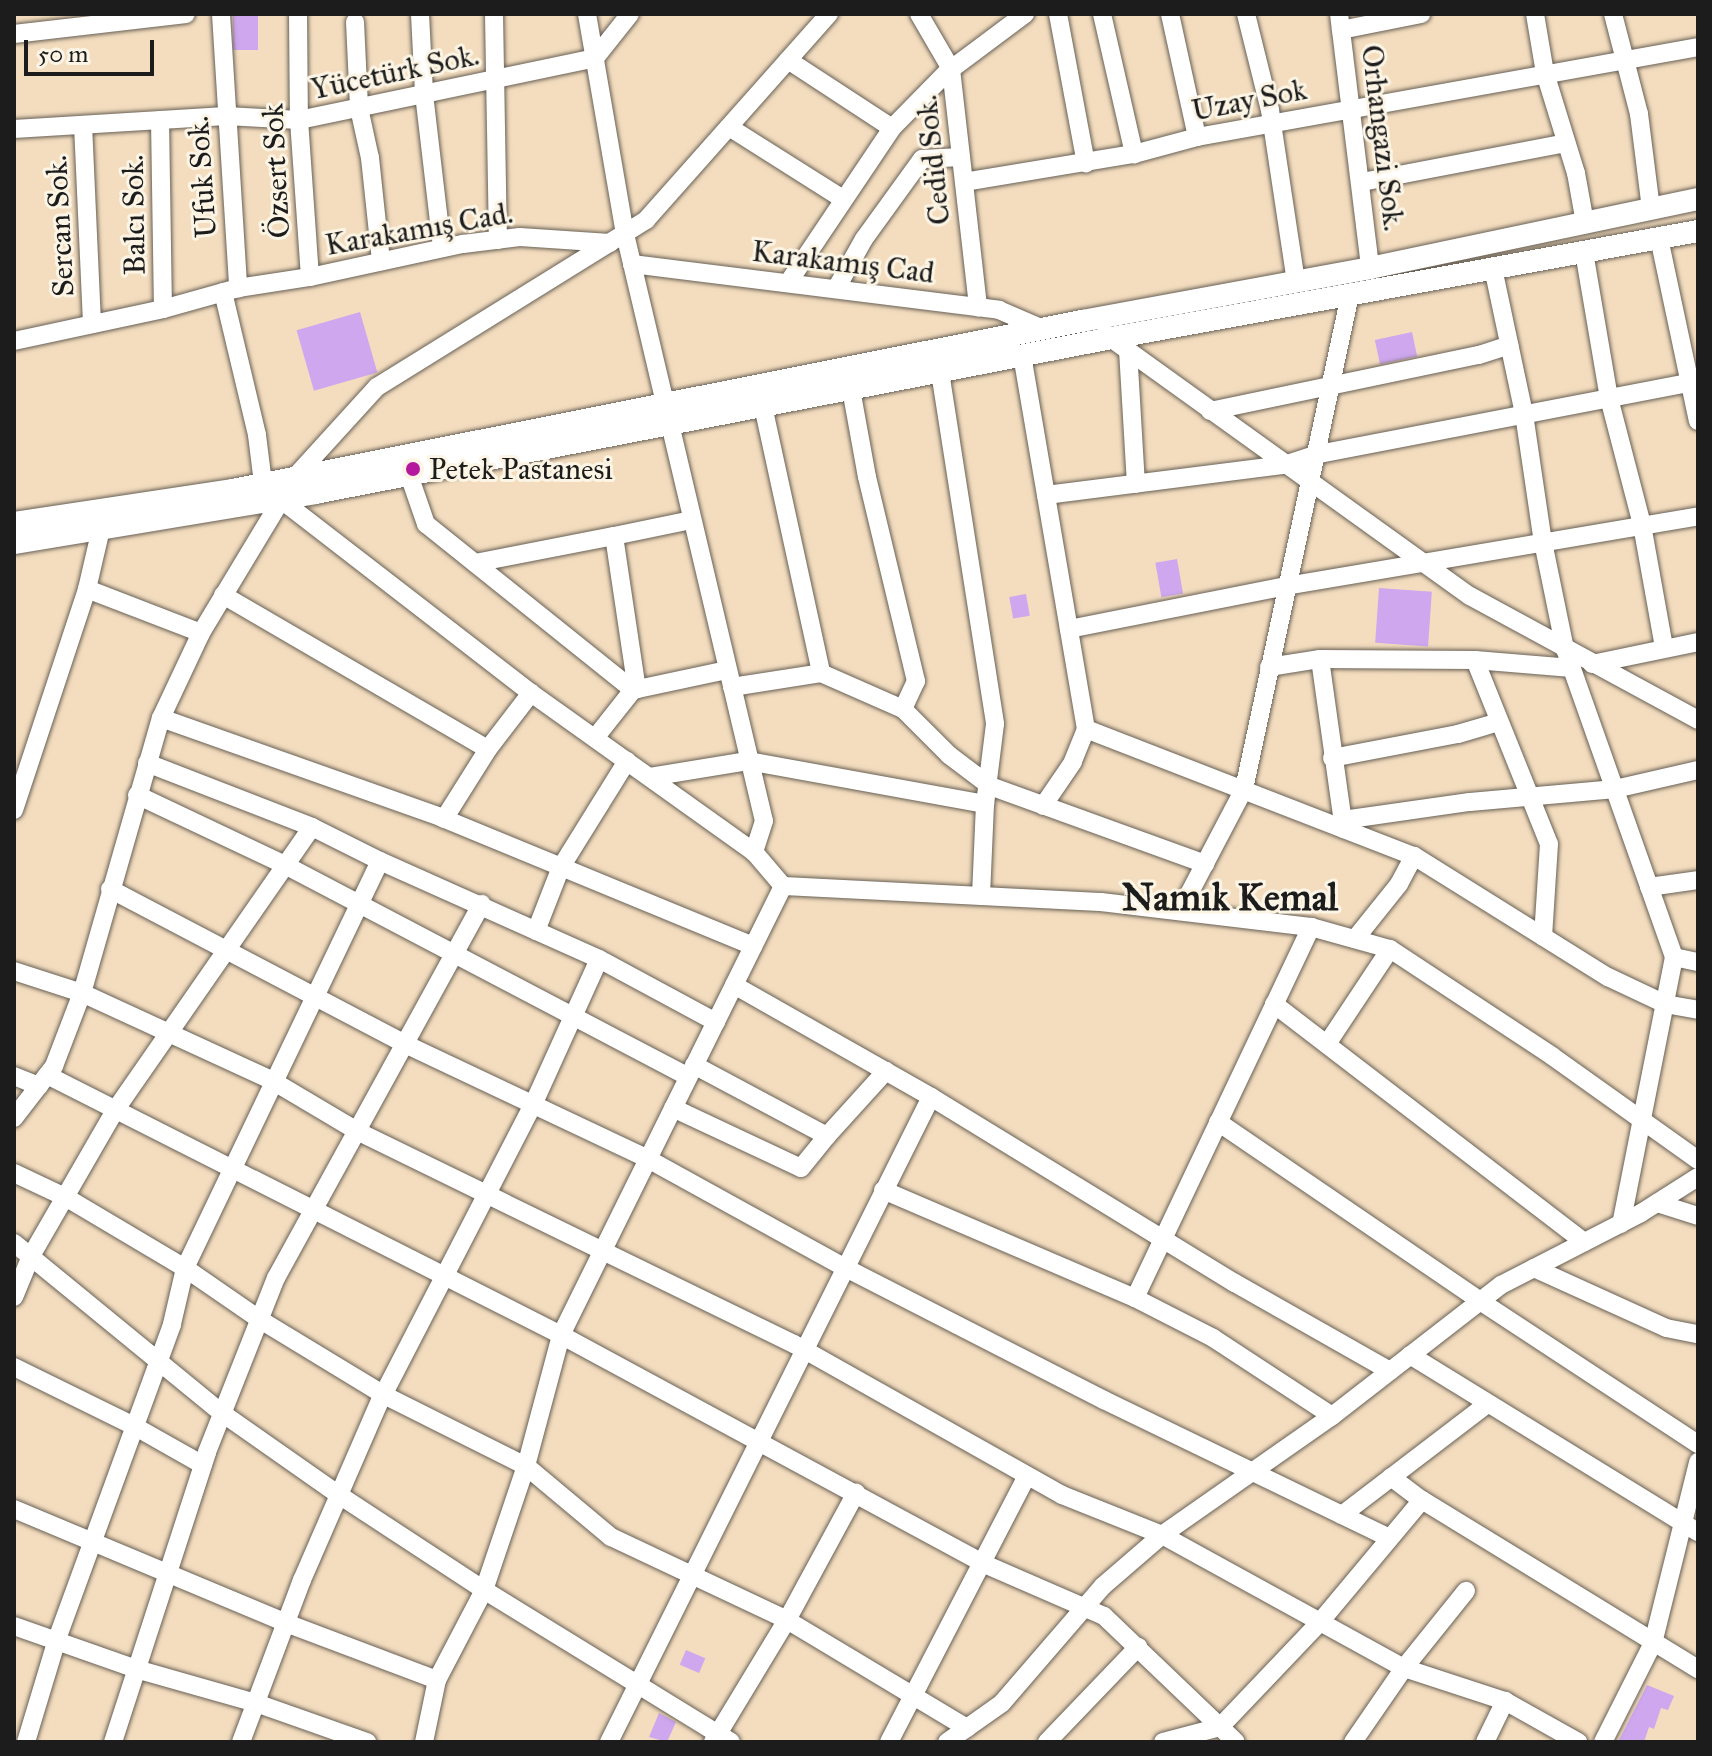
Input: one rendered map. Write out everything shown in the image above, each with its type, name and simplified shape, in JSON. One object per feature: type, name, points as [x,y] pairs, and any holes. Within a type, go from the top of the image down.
[{"type":"main road","points":[[14,543],[409,475],[1043,329],[1370,268],[1698,199]]},
{"type":"main road","points":[[14,523],[666,414],[763,406],[1022,355],[1120,344],[1350,295],[1698,231]]},
{"type":"street","points":[[14,34],[186,14]]},
{"type":"street","name":"Ufuk Sok.","points":[[221,14],[230,290],[263,483]]},
{"type":"street","name":"Özsert Sok","points":[[298,14],[299,120],[310,277]]},
{"type":"street","points":[[420,14],[424,94],[442,248]]},
{"type":"street","points":[[494,14],[498,240]]},
{"type":"street","points":[[587,14],[618,238],[632,264],[764,821],[754,852]]},
{"type":"street","points":[[595,58],[630,14]]},
{"type":"street","points":[[14,1118],[43,1080],[82,993],[161,718],[201,633],[295,477],[377,387],[646,220],[829,14]]},
{"type":"street","name":"Cedid Sok.","points":[[919,14],[951,69],[978,307]]},
{"type":"street","points":[[788,283],[892,128],[951,69],[1025,14]]},
{"type":"street","points":[[1058,14],[1086,163]]},
{"type":"street","points":[[1102,14],[1134,154]]},
{"type":"street","points":[[1170,14],[1197,137]]},
{"type":"street","points":[[1246,14],[1272,124],[1296,282]]},
{"type":"street","points":[[1340,22],[1421,14]]},
{"type":"street","points":[[1535,14],[1545,73],[1576,173],[1585,223]]},
{"type":"street","points":[[1613,14],[1639,114],[1651,209]]},
{"type":"street","points":[[355,22],[359,108],[370,158],[381,261]]},
{"type":"street","name":"Orhangazi Sok.","points":[[1340,22],[1362,182],[1370,268]]},
{"type":"street","name":"Uzay Sok","points":[[964,182],[1086,163],[1197,137],[1623,58],[1698,47]]},
{"type":"street","name":"Yücetürk Sok.","points":[[14,129],[226,116],[299,120],[595,58]]},
{"type":"street","points":[[788,60],[892,128]]},
{"type":"street","name":"Balcı Sok.","points":[[160,120],[163,309]]},
{"type":"street","name":"Sercan Sok.","points":[[83,125],[92,324]]},
{"type":"street","points":[[729,127],[843,199]]},
{"type":"street","points":[[1362,182],[1566,143]]},
{"type":"street","points":[[836,289],[864,239],[922,159],[961,157]]},
{"type":"street","name":"Karakamış Cad.","points":[[14,341],[163,309],[230,290],[310,277],[442,248],[520,237],[618,238]]},
{"type":"street","points":[[1659,238],[1694,382],[1698,421]]},
{"type":"street","points":[[1584,252],[1609,398],[1642,525],[1664,647]]},
{"type":"street","name":"Karakamış Cad","points":[[632,264],[999,310],[1043,329]]},
{"type":"street","points":[[1493,268],[1524,414],[1543,542],[1565,649],[1674,957],[1621,1224]]},
{"type":"street","points":[[1180,911],[1244,789],[1350,295]]},
{"type":"street","points":[[1082,321],[1120,344],[1470,596],[1698,720]]},
{"type":"street","points":[[1120,344],[1136,484]]},
{"type":"street","points":[[1210,411],[1479,355],[1509,345]]},
{"type":"street","points":[[1022,355],[1086,729],[1073,762],[1043,806]]},
{"type":"street","points":[[940,372],[995,724],[981,896]]},
{"type":"street","points":[[1046,495],[1284,465],[1314,455],[1694,382]]},
{"type":"street","points":[[851,389],[867,477],[916,681],[903,709]]},
{"type":"street","points":[[763,406],[821,673]]},
{"type":"street","points":[[409,475],[426,524],[635,689],[821,673],[903,709],[988,795]]},
{"type":"street","points":[[280,499],[531,693],[754,852],[783,886],[1101,902],[1311,927],[1390,949],[1698,1159]]},
{"type":"street","points":[[1069,629],[1286,586],[1698,516]]},
{"type":"street","points":[[475,563],[691,520]]},
{"type":"street","points":[[14,810],[87,589],[101,529]]},
{"type":"street","points":[[595,738],[635,689],[614,536]]},
{"type":"street","points":[[87,589],[201,633]]},
{"type":"street","points":[[223,595],[488,749]]},
{"type":"street","points":[[1592,664],[1698,642]]},
{"type":"street","points":[[1269,667],[1320,659],[1475,660],[1572,668]]},
{"type":"street","points":[[1320,659],[1343,824]]},
{"type":"street","points":[[1475,660],[1549,844],[1543,937]]},
{"type":"street","points":[[444,819],[488,749],[531,693]]},
{"type":"street","points":[[161,718],[444,819],[753,946]]},
{"type":"street","points":[[1332,758],[1458,734],[1499,722]]},
{"type":"street","points":[[1086,729],[1343,824],[1414,856],[1608,977],[1665,1004],[1698,1010]]},
{"type":"street","points":[[536,931],[561,867],[627,761]]},
{"type":"street","points":[[650,777],[748,761],[988,795],[1043,806],[1205,864]]},
{"type":"street","points":[[147,763],[312,827],[380,861],[482,904],[599,959],[716,1022]]},
{"type":"street","points":[[1343,824],[1615,789],[1698,770]]},
{"type":"street","points":[[137,795],[285,865],[575,1015],[827,1136]]},
{"type":"street","points":[[14,1297],[31,1256],[116,1109],[312,827]]},
{"type":"street","points":[[1355,939],[1399,884],[1414,856]]},
{"type":"street","points":[[26,1742],[57,1639],[172,1324],[185,1268],[380,861]]},
{"type":"street","points":[[1649,887],[1698,880]]},
{"type":"street","points":[[424,1742],[437,1680],[484,1590],[526,1466],[561,1335],[783,886]]},
{"type":"street","points":[[110,889],[407,1045],[532,1107],[648,1159],[844,1267],[1104,1400],[1389,1538]]},
{"type":"street","points":[[113,1742],[203,1465],[276,1278],[482,904]]},
{"type":"street","points":[[1135,1298],[1311,927]]},
{"type":"street","points":[[1327,1044],[1390,949]]},
{"type":"street","points":[[1674,957],[1698,962]]},
{"type":"street","points":[[241,1742],[286,1623],[384,1395],[532,1107],[599,959]]},
{"type":"street","points":[[14,971],[82,993],[273,1081],[359,1132],[604,1249],[803,1349],[1062,1495],[1162,1535],[1404,1668],[1505,1701],[1578,1742]]},
{"type":"street","points":[[734,985],[931,1097],[1162,1238],[1390,1371]]},
{"type":"street","points":[[1274,1004],[1584,1242]]},
{"type":"street","points":[[673,1108],[801,1168],[886,1071]]},
{"type":"street","points":[[14,1076],[43,1080],[116,1109],[561,1335],[980,1562],[1104,1616],[1236,1742]]},
{"type":"street","points":[[609,1742],[931,1097]]},
{"type":"street","points":[[1218,1122],[1480,1301],[1698,1444]]},
{"type":"street","points":[[14,1173],[67,1198],[185,1268],[259,1319],[384,1395],[526,1466],[611,1537],[787,1620],[967,1728]]},
{"type":"street","points":[[947,1742],[1002,1703],[1103,1586],[1162,1535],[1332,1416],[1501,1285],[1694,1184]]},
{"type":"street","points":[[883,1190],[1135,1298],[1213,1338],[1332,1416]]},
{"type":"street","points":[[1657,1203],[1698,1216]]},
{"type":"street","points":[[14,1243],[222,1413],[339,1495],[484,1590],[720,1739],[856,1493]]},
{"type":"street","points":[[1534,1268],[1666,1328],[1698,1334]]},
{"type":"street","points":[[1410,1355],[1486,1405],[1691,1528]]},
{"type":"street","points":[[14,1367],[134,1426],[203,1465]]},
{"type":"street","points":[[1342,1515],[1486,1405]]},
{"type":"street","points":[[1603,1742],[1653,1643],[1691,1528],[1698,1462]]},
{"type":"street","points":[[889,1742],[1027,1476]]},
{"type":"street","points":[[1391,1477],[1422,1500],[1698,1669]]},
{"type":"street","points":[[1163,1742],[1220,1727],[1320,1622],[1422,1500]]},
{"type":"street","points":[[14,1509],[286,1623],[437,1680]]},
{"type":"street","points":[[1353,1742],[1404,1668],[1466,1591]]},
{"type":"street","points":[[14,1626],[136,1669],[256,1703],[367,1742]]},
{"type":"street","points":[[1047,1742],[1138,1647]]},
{"type":"street","points":[[1485,1742],[1505,1701]]},
{"type":"building","points":[[233,14],[258,14],[258,50],[233,50]]},
{"type":"building","points":[[360,312],[377,373],[314,391],[297,330]]},
{"type":"building","points":[[1412,332],[1417,356],[1380,364],[1375,340]]},
{"type":"building","points":[[1177,559],[1183,593],[1161,597],[1155,563]]},
{"type":"building","points":[[1379,588],[1432,592],[1428,647],[1375,643]]},
{"type":"building","points":[[1026,594],[1030,616],[1013,619],[1009,597]]},
{"type":"building","points":[[686,1650],[705,1658],[699,1673],[680,1665]]},
{"type":"building","points":[[1647,1685],[1674,1696],[1668,1710],[1661,1708],[1654,1729],[1649,1727],[1644,1742],[1618,1742]]},
{"type":"building","points":[[659,1713],[676,1722],[667,1742],[649,1737]]},
{"type":"place","name":"Petek Pastanesi","points":[[413,469]]},
{"type":"district","name":"Namık Kemal","points":[[1230,898]]}]
